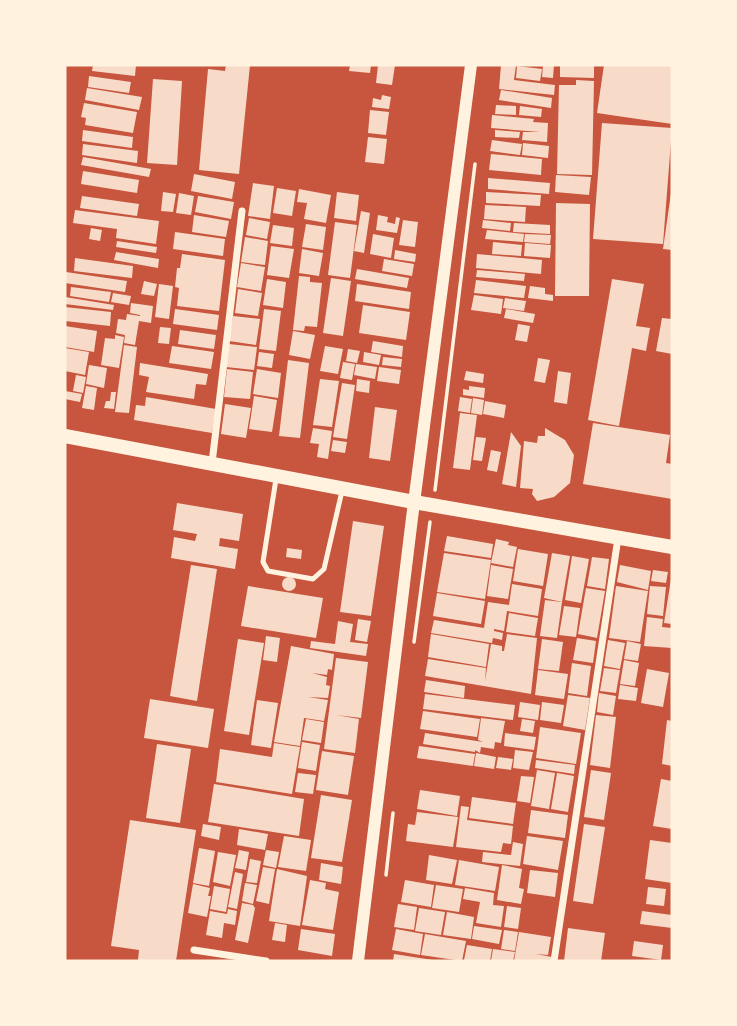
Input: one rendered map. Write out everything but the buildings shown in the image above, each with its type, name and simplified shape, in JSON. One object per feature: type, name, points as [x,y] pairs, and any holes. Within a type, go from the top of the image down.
[{"type":"main road","points":[[65,436],[433,506],[672,547]]},
{"type":"street","points":[[358,961],[471,65]]},
{"type":"street","points":[[212,464],[242,211]]},
{"type":"street","points":[[554,961],[618,538]]},
{"type":"street","points":[[194,950],[266,961]]},
{"type":"lane","points":[[276,476],[263,562],[268,571],[313,579],[320,575],[324,569],[342,489]]},
{"type":"path","points":[[433,506],[476,156]]},
{"type":"path","points":[[413,649],[430,525]]},
{"type":"path","points":[[385,883],[394,811]]}]
